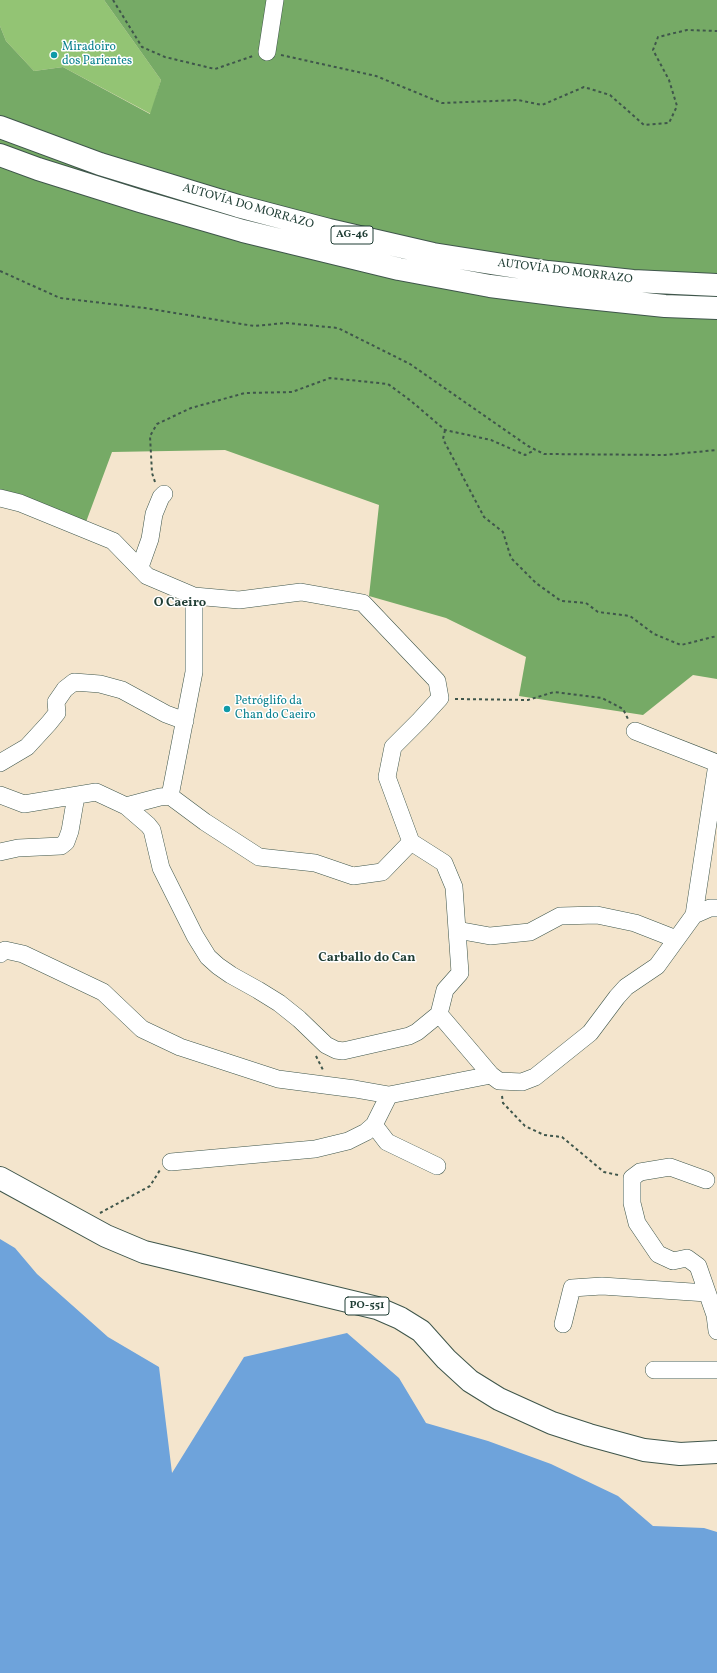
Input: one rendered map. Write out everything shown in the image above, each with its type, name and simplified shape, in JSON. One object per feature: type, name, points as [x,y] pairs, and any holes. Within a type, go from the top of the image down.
[{"type":"main road","name":"AUTOVÍA DO MORRAZO","points":[[0,127],[100,164],[238,206],[329,230],[433,254],[548,272],[633,281],[717,285]]},
{"type":"main road","name":"AUTOVÍA DO MORRAZO","points":[[0,155],[38,169],[133,199],[235,229],[399,269],[490,286],[569,296],[665,306],[717,308]]},
{"type":"main road","name":"PO-551","points":[[0,1178],[84,1225],[144,1252],[377,1308],[400,1318],[421,1331],[446,1359],[470,1381],[499,1399],[552,1423],[589,1436],[644,1450],[680,1454],[717,1452]]},
{"type":"street","points":[[267,52],[275,0]]},
{"type":"street","points":[[140,567],[150,539],[154,514],[162,496]]},
{"type":"street","points":[[0,498],[20,502],[113,541],[140,567],[147,576],[194,596],[239,600],[301,592],[363,603],[437,681],[440,698],[393,747],[388,777],[411,842],[444,863],[454,887],[460,973],[445,990],[439,1014],[417,1032],[409,1036],[343,1051],[336,1050],[326,1045],[299,1019],[279,1004],[231,975],[218,966],[208,956],[198,941],[161,868],[152,830],[126,806],[96,792],[24,804],[0,795]]},
{"type":"street","points":[[170,796],[194,672],[194,596]]},
{"type":"street","points":[[0,763],[27,746],[49,723],[57,713],[56,702],[65,689],[74,682],[100,684],[122,690],[166,714],[185,721]]},
{"type":"street","points":[[0,954],[5,950],[23,954],[102,992],[142,1029],[180,1047],[278,1079],[389,1095],[495,1078],[522,1082],[535,1077],[590,1033],[626,987],[657,966],[694,914],[717,763],[635,731]]},
{"type":"street","points":[[0,852],[18,848],[60,846],[66,842],[70,831],[76,796]]},
{"type":"street","points":[[126,806],[160,797],[170,796],[205,822],[259,857],[315,863],[352,876],[382,872],[411,842]]},
{"type":"street","points":[[694,914],[710,908],[717,908]]},
{"type":"street","points":[[457,930],[490,936],[530,932],[560,916],[598,914],[635,923],[676,939]]},
{"type":"street","points":[[439,1014],[495,1078]]},
{"type":"street","points":[[171,1162],[315,1149],[348,1141],[374,1126],[389,1095]]},
{"type":"street","points":[[374,1126],[387,1142],[438,1166]]},
{"type":"street","points":[[706,1180],[670,1167],[640,1172],[632,1178],[632,1203],[637,1223],[658,1254],[673,1260],[687,1258],[698,1266],[715,1315],[717,1331]]},
{"type":"street","points":[[563,1324],[572,1288],[602,1286],[707,1293]]},
{"type":"street","points":[[654,1370],[717,1370]]},
{"type":"path","points":[[113,0],[142,47],[165,57],[215,69],[267,52],[376,76],[442,103],[518,100],[542,105],[584,87],[610,95],[644,125],[669,123],[677,106],[669,80],[653,50],[658,37],[687,30],[717,31]]},
{"type":"path","points":[[0,271],[60,298],[145,308],[254,326],[286,323],[338,328],[410,364],[528,446],[544,454],[666,455],[717,450]]},
{"type":"path","points":[[162,496],[152,473],[151,466],[150,436],[157,424],[191,408],[245,393],[292,392],[330,378],[388,384],[411,401],[445,430],[491,440],[525,455],[535,450]]},
{"type":"path","points":[[445,430],[443,439],[484,517],[503,532],[511,558],[536,583],[561,601],[586,603],[598,612],[630,616],[654,634],[681,645],[717,636]]},
{"type":"path","points":[[440,698],[528,700],[554,692],[602,698],[623,708],[635,731]]},
{"type":"path","points":[[495,1078],[503,1103],[526,1126],[544,1135],[562,1137],[604,1172],[632,1178]]},
{"type":"path","points":[[84,1225],[105,1210],[150,1186],[160,1170],[171,1162]]},
{"type":"green space","points":[[0,0],[104,0],[161,80],[151,114],[63,67],[34,71],[6,41],[0,26]]},
{"type":"green space","points":[[104,0],[717,0],[717,679],[693,675],[643,715],[519,696],[526,657],[446,618],[369,596],[379,505],[225,450],[112,452],[86,522],[0,495],[0,26],[6,41],[34,71],[63,67],[150,114],[161,80]]},
{"type":"water","points":[[0,1239],[15,1248],[37,1274],[108,1337],[159,1367],[172,1473],[244,1357],[347,1333],[399,1378],[426,1423],[488,1441],[551,1464],[618,1496],[653,1526],[704,1528],[717,1532],[717,1673],[0,1673]]},
{"type":"place","name":"Miradoiro dos Parientes","points":[[54,55]]},
{"type":"place","name":"Petróglifo da Chan do Caeiro","points":[[227,709]]},
{"type":"district","name":"O Caeiro","points":[[180,604]]},
{"type":"district","name":"Carballo do Can","points":[[367,959]]}]
